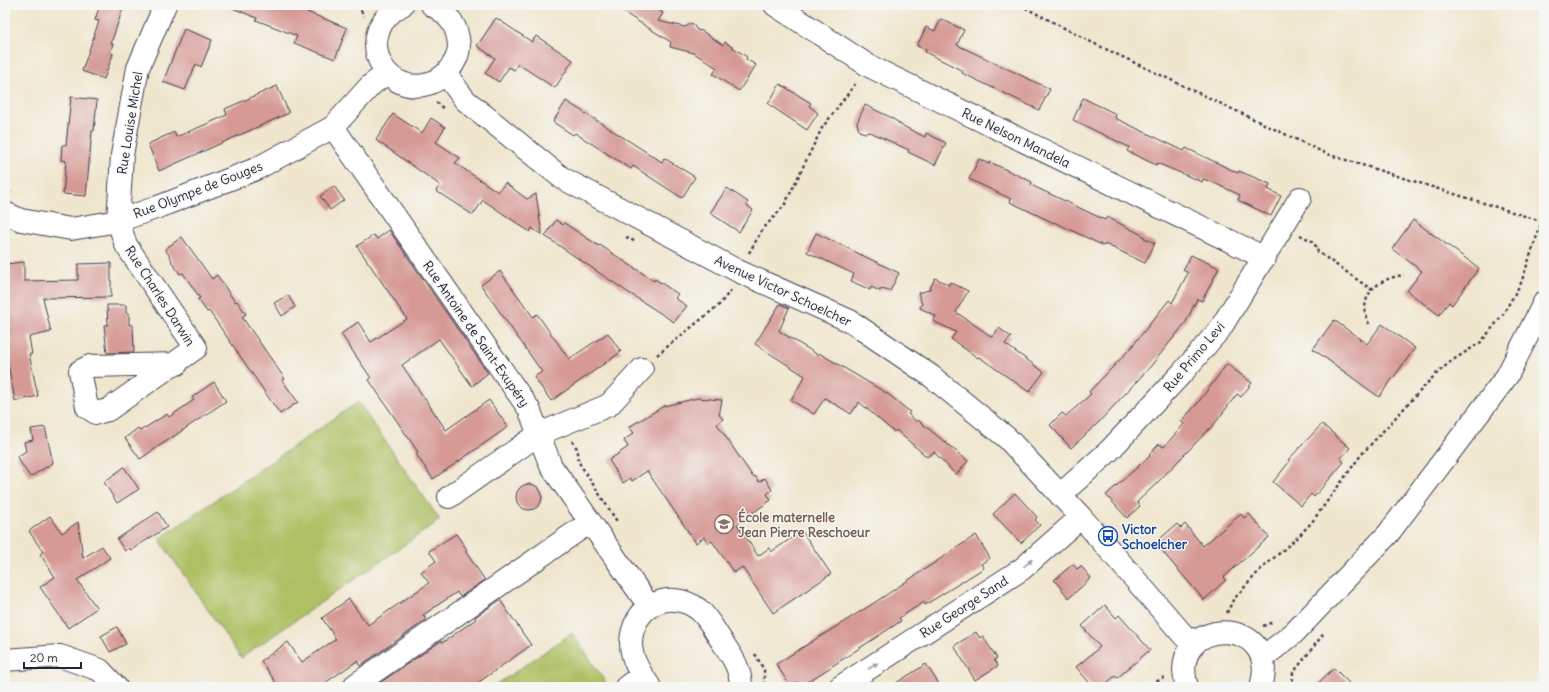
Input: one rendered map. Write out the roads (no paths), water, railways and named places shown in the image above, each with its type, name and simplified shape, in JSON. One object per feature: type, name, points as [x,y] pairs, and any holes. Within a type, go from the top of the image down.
[{"type":"street","name":"Rue Louise Michel","points":[[118,221],[122,155],[138,68],[165,5]]},
{"type":"street","name":"Rue Nelson Mandela","points":[[774,5],[869,66],[1265,258]]},
{"type":"street","points":[[392,7],[382,21],[376,34],[376,48],[379,62],[387,73],[398,81],[416,85],[435,81],[446,74],[454,63],[459,49],[458,35],[453,22],[441,7]]},
{"type":"street","name":"Rue Olympe de Gouges","points":[[10,204],[21,220],[71,229],[118,221],[256,169],[333,127],[370,85],[387,73]]},
{"type":"street","name":"Avenue Victor Schoelcher","points":[[446,74],[465,100],[562,178],[734,284],[850,321],[931,376],[1007,438],[1080,517],[1185,637],[1197,641]]},
{"type":"street","name":"Rue Antoine de Saint-Exupéry","points":[[333,127],[529,409],[551,466],[649,606]]},
{"type":"street","name":"Rue Primo Levi","points":[[1060,495],[1109,451],[1220,330],[1300,198]]},
{"type":"street","name":"Rue Charles Darwin","points":[[118,221],[126,245],[196,348],[176,364]]},
{"type":"street","points":[[1263,677],[1294,633],[1388,534],[1507,376],[1544,303]]},
{"type":"street","points":[[450,497],[539,434],[609,406],[642,369]]},
{"type":"street","name":"Rue George Sand","points":[[840,687],[1022,569],[1080,517]]},
{"type":"street","points":[[355,685],[590,522]]},
{"type":"street","points":[[639,683],[631,643],[638,618],[649,606],[658,602],[672,600],[685,602],[704,614],[735,660],[741,687]]},
{"type":"street","points":[[1187,687],[1183,676],[1184,664],[1189,651],[1197,641],[1208,634],[1221,631],[1234,633],[1251,642],[1263,677]]},
{"type":"street","points":[[5,660],[60,656],[100,670],[116,687]]},
{"type":"place","name":"École maternelle Jean Pierre Reschoeur","points":[[724,524]]},
{"type":"place","name":"Victor Schoelcher","points":[[1108,536]]}]
